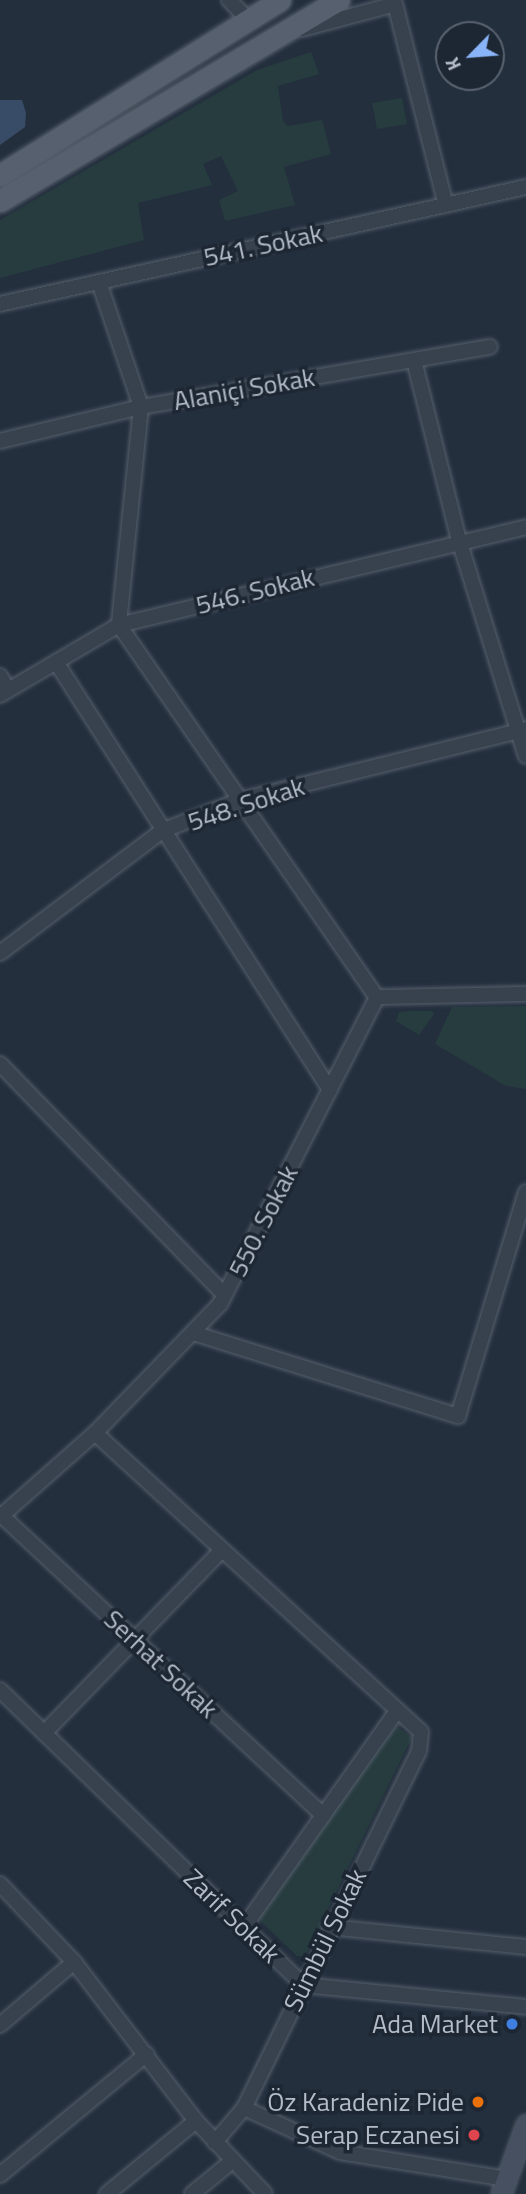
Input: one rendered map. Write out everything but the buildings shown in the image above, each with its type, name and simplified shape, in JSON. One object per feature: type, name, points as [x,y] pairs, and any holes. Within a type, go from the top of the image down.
[{"type":"main road","points":[[0,175],[280,0]]},
{"type":"main road","points":[[0,201],[274,36],[339,0]]},
{"type":"main road","points":[[504,2187],[526,2124]]},
{"type":"street","points":[[229,0],[248,20]]},
{"type":"street","points":[[274,36],[396,4],[446,205]]},
{"type":"street","name":"541. Sokak","points":[[0,304],[526,187]]},
{"type":"street","points":[[99,282],[141,407],[119,625],[377,997],[526,994]]},
{"type":"street","name":"Alaniçi Sokak","points":[[0,440],[141,407],[490,348]]},
{"type":"street","points":[[414,360],[458,540],[522,729],[526,756]]},
{"type":"street","name":"546. Sokak","points":[[4,692],[119,625],[458,540],[526,527]]},
{"type":"street","points":[[56,662],[330,1090]]},
{"type":"street","points":[[0,676],[4,692]]},
{"type":"street","name":"548. Sokak","points":[[0,953],[162,831],[240,800],[522,729]]},
{"type":"street","name":"550. Sokak","points":[[0,1515],[95,1433],[193,1333],[225,1295],[377,997]]},
{"type":"street","points":[[0,1064],[225,1295]]},
{"type":"street","points":[[193,1333],[458,1416],[526,1192]]},
{"type":"street","points":[[95,1433],[397,1711],[244,1927]]},
{"type":"street","name":"Serhat Sokak","points":[[0,1515],[323,1815]]},
{"type":"street","points":[[44,1733],[222,1550]]},
{"type":"street","name":"Zarif Sokak","points":[[0,1690],[303,1985],[526,2007]]},
{"type":"street","name":"Sümbül Sokak","points":[[215,2142],[244,2108],[329,1927],[419,1751],[421,1732],[397,1711]]},
{"type":"street","points":[[0,1884],[74,1962],[196,2121],[231,2162],[265,2194]]},
{"type":"street","points":[[329,1927],[526,1947]]},
{"type":"street","points":[[0,2025],[74,1962]]},
{"type":"street","points":[[0,2175],[147,2054]]},
{"type":"street","points":[[244,2108],[340,2152],[504,2187]]},
{"type":"street","points":[[107,2194],[196,2121]]},
{"type":"street","points":[[192,2194],[231,2162]]},
{"type":"green space","points":[[311,52],[319,74],[278,86],[283,121],[288,126],[322,120],[331,154],[284,167],[295,205],[225,221],[219,200],[238,191],[221,156],[203,164],[212,185],[138,203],[144,240],[0,278],[0,220],[257,70]]},
{"type":"green space","points":[[402,98],[407,124],[377,129],[372,103]]},
{"type":"green space","points":[[526,1006],[526,1089],[506,1086],[435,1044],[452,1007]]},
{"type":"green space","points":[[432,1011],[434,1014],[419,1035],[396,1021],[399,1012]]},
{"type":"green space","points":[[396,1726],[412,1737],[305,1956],[297,1956],[257,1918]]},
{"type":"water","points":[[0,100],[22,100],[26,113],[25,127],[0,145]]},
{"type":"place","name":"Ada Market","points":[[512,2024]]},
{"type":"place","name":"Öz Karadeniz Pide","points":[[478,2102]]},
{"type":"place","name":"Serap Eczanesi","points":[[474,2135]]}]
